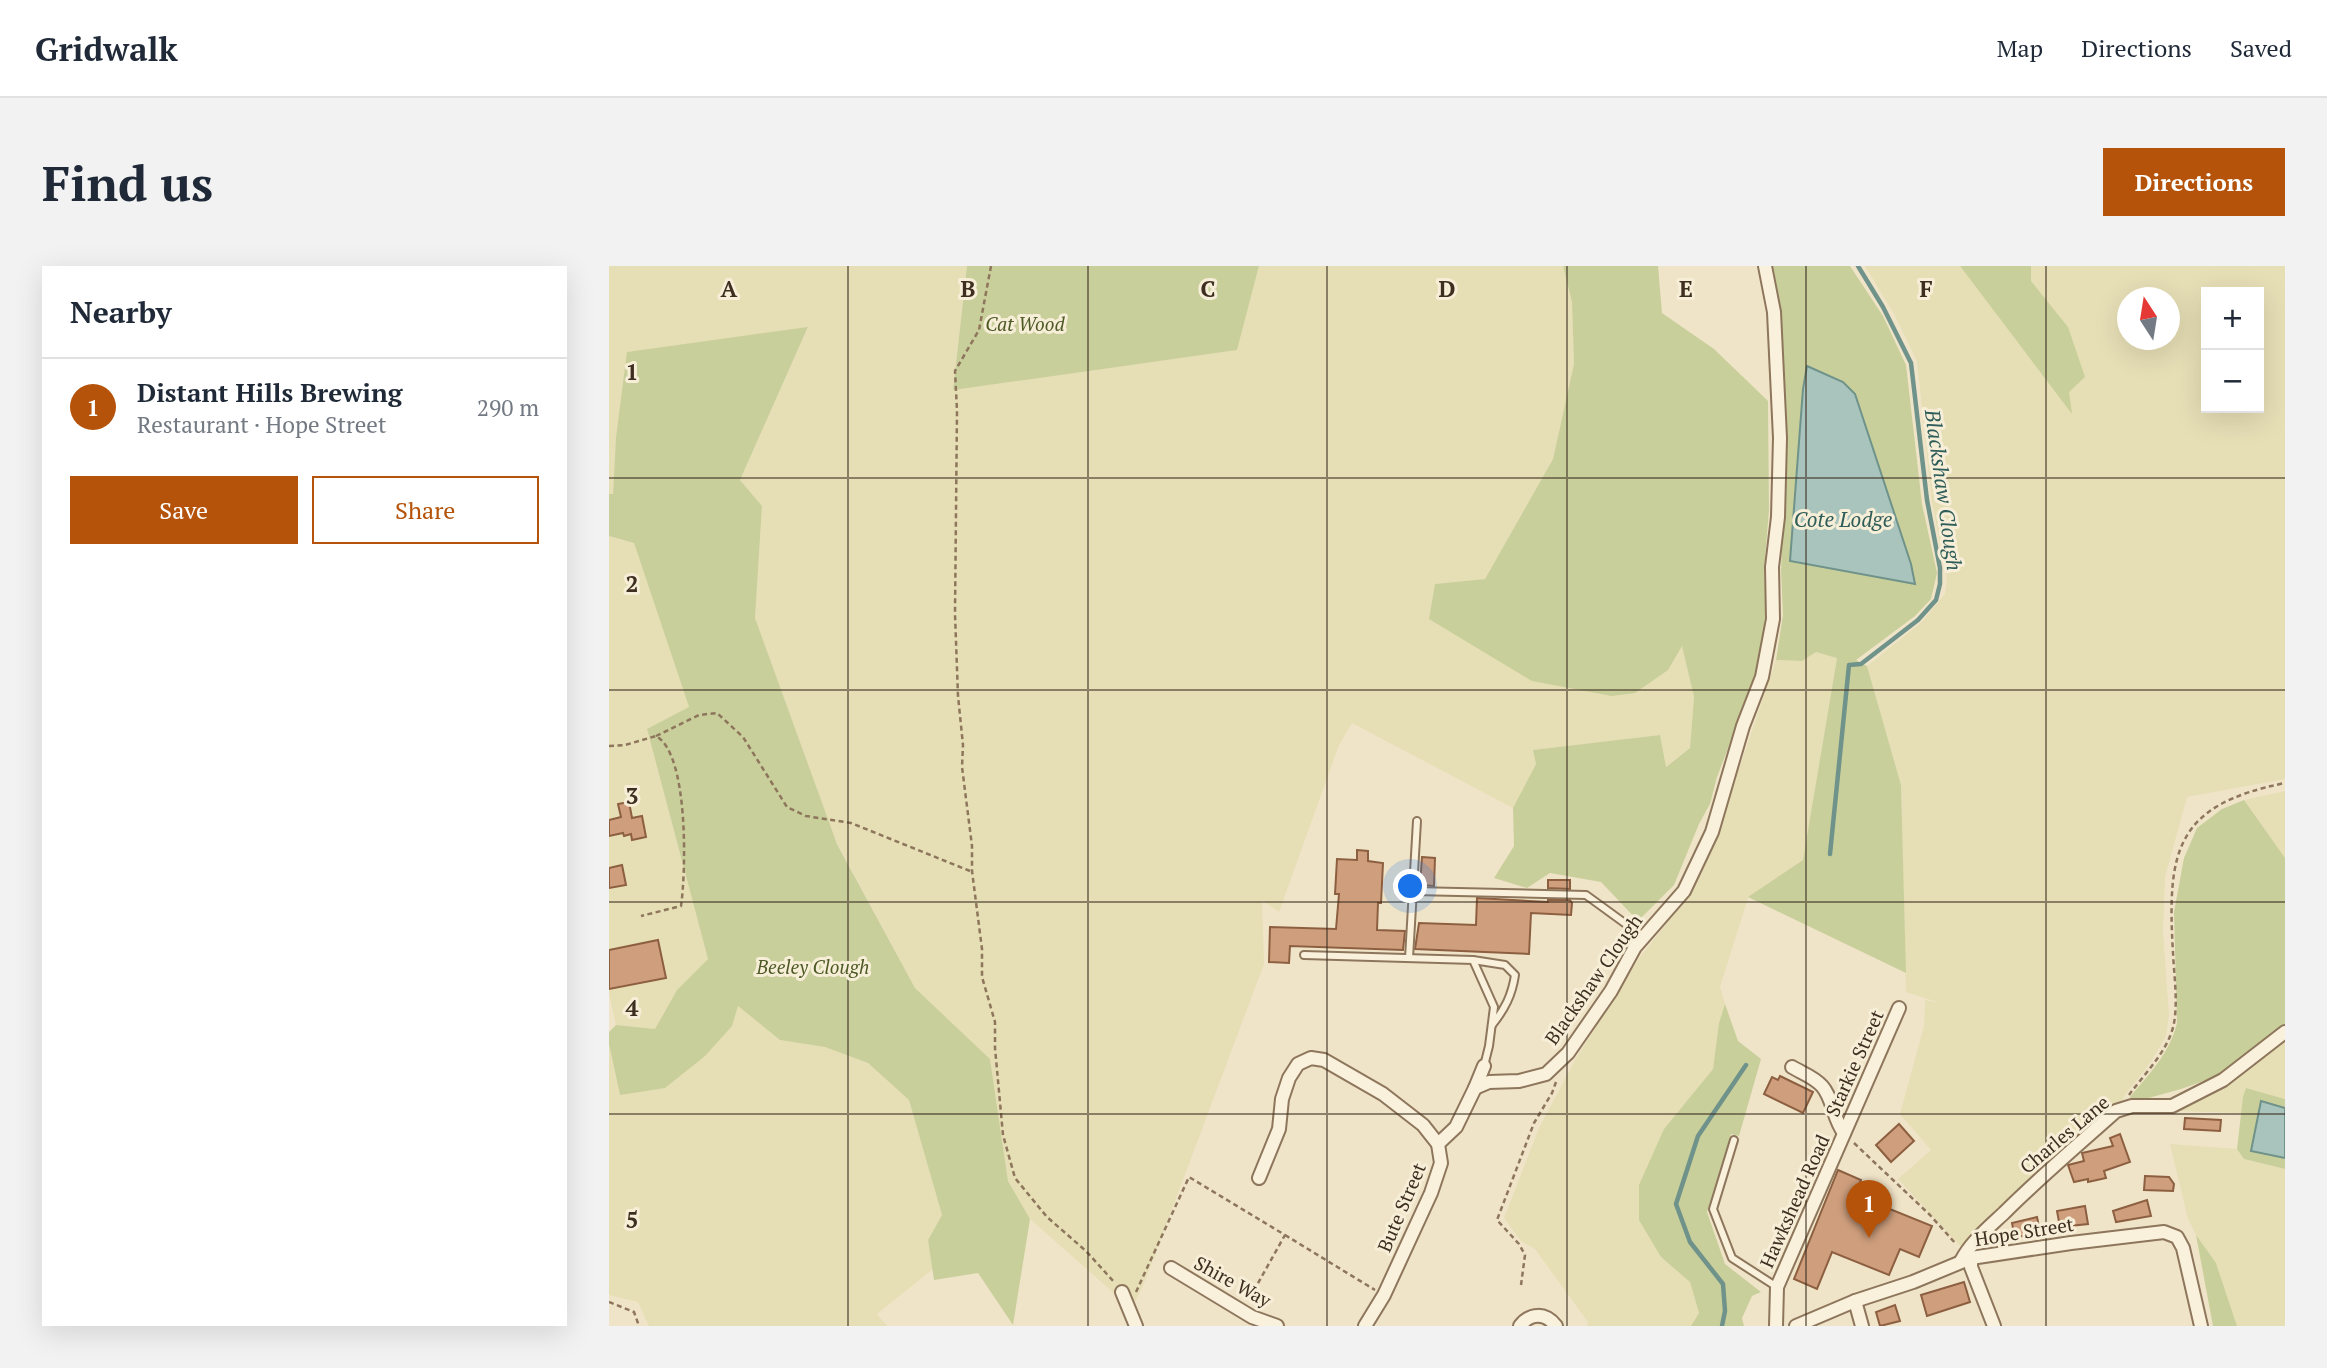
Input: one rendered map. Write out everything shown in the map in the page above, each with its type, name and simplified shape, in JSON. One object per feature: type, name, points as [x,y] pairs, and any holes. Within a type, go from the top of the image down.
[{"type":"street","name":"Blackshaw Clough","points":[[1475,1088],[1489,1082],[1519,1081],[1546,1074],[1568,1053],[1611,991],[1635,947],[1684,891],[1704,852],[1720,810],[1743,726],[1762,677],[1773,619],[1772,567],[1778,517],[1780,438],[1775,326],[1765,266]]},
{"type":"street","name":"Starkie Street","points":[[1844,1133],[1899,1008]]},
{"type":"street","name":"Charles Lane","points":[[1966,1258],[1980,1236],[2116,1111],[2132,1106],[2172,1106],[2223,1080],[2285,1032]]},
{"type":"street","points":[[1259,1178],[1279,1129],[1282,1099],[1289,1078],[1298,1064],[1311,1058],[1324,1060],[1383,1094],[1423,1125],[1438,1144]]},
{"type":"street","name":"Bute Street","points":[[1365,1326],[1384,1295],[1431,1193],[1441,1163],[1438,1144],[1456,1127],[1484,1066]]},
{"type":"street","points":[[1792,1067],[1813,1078],[1824,1088],[1836,1123],[1844,1133]]},
{"type":"street","name":"Hawkshead Road","points":[[1776,1326],[1777,1287],[1844,1133]]},
{"type":"street","name":"Hope Street","points":[[1796,1326],[1855,1301],[1913,1282],[1966,1258],[2071,1242],[2164,1232],[2177,1237],[2183,1248],[2200,1326]]},
{"type":"street","points":[[1966,1258],[1994,1326]]},
{"type":"street","name":"Shire Way","points":[[1171,1268],[1252,1317],[1277,1326]]},
{"type":"street","points":[[1122,1292],[1136,1326]]},
{"type":"street","points":[[1855,1301],[1862,1326]]},
{"type":"street","points":[[1520,1326],[1526,1318],[1534,1315],[1544,1316],[1556,1326]]},
{"type":"lane","points":[[1409,958],[1417,821]]},
{"type":"lane","points":[[1413,891],[1586,895],[1630,927]]},
{"type":"lane","points":[[1304,955],[1473,960],[1505,965],[1515,975],[1513,992],[1492,1025]]},
{"type":"lane","points":[[1473,960],[1494,1007],[1484,1066]]},
{"type":"lane","points":[[1734,1140],[1713,1209],[1732,1258],[1777,1287]]},
{"type":"path","points":[[991,266],[979,330],[954,371],[957,411],[955,642],[963,745],[962,767],[982,949],[982,977],[995,1022],[1003,1135],[1015,1178],[1047,1217],[1086,1251],[1122,1292]]},
{"type":"path","points":[[609,746],[625,745],[656,736],[699,715],[717,713],[743,737],[787,807],[806,816],[851,823],[972,871]]},
{"type":"path","points":[[642,916],[681,906],[684,886],[680,780],[664,740],[656,736]]},
{"type":"path","points":[[2116,1111],[2168,1042],[2174,1022],[2175,986],[2170,914],[2178,851],[2191,828],[2210,810],[2231,798],[2285,783]]},
{"type":"path","points":[[1521,1285],[1525,1255],[1497,1220],[1534,1123],[1556,1082]]},
{"type":"path","points":[[1844,1133],[1930,1215],[1966,1258]]},
{"type":"path","points":[[1128,1308],[1188,1177],[1384,1295]]},
{"type":"path","points":[[1242,1311],[1285,1235]]},
{"type":"path","points":[[609,1302],[634,1312],[639,1326]]},
{"type":"shaded area","points":[[609,266],[967,266],[953,389],[1237,350],[1259,266],[1563,266],[1572,302],[1574,364],[1553,459],[1485,579],[1435,584],[1682,645],[1694,697],[1690,748],[1665,767],[1660,735],[1534,750],[1536,764],[1513,808],[1352,723],[1339,745],[1279,912],[1262,900],[1264,964],[1145,1281],[1127,1319],[1115,1294],[1030,1219],[1008,1181],[990,1059],[915,988],[835,839],[755,618],[762,506],[740,480],[808,328],[628,352],[616,437],[613,494],[609,494]]},
{"type":"shaded area","points":[[1865,266],[1960,266],[2071,412],[2068,392],[2031,281],[2031,266],[2285,266],[2285,779],[2187,797],[2165,877],[2163,932],[2169,1015],[2166,1036],[2122,1101],[2052,1161],[1961,1247],[1898,1179],[1931,1150],[1900,1114],[1924,1026],[1925,1000],[1940,1003],[1906,992],[1901,785],[1867,666],[1922,622],[1945,594],[1947,578],[1932,502],[1917,361],[1894,314]]},
{"type":"shaded area","points":[[609,536],[634,543],[689,707],[647,730],[708,959],[677,990],[655,1029],[616,1025],[609,994]]},
{"type":"shaded area","points":[[1816,652],[1837,657],[1803,860],[1748,898],[1720,987],[1725,1004],[1719,1023],[1713,1069],[1664,1129],[1661,1257],[1690,1282],[1699,1313],[1691,1326],[1587,1326],[1588,1322],[1535,1249],[1521,1241],[1504,1218],[1539,1128],[1575,1060],[1640,957],[1687,898],[1713,846],[1776,660],[1802,661]]},
{"type":"shaded area","points":[[2285,791],[2285,858],[2244,800]]},
{"type":"shaded area","points":[[738,1006],[780,1040],[825,1047],[868,1063],[909,1100],[942,1215],[928,1240],[933,1269],[877,1314],[887,1326],[649,1326],[638,1302],[609,1295],[609,1044],[620,1095]]},
{"type":"shaded area","points":[[2285,1038],[2285,1099],[2247,1088],[2242,1113],[2177,1111],[2226,1086]]},
{"type":"shaded area","points":[[2170,1144],[2237,1149],[2244,1159],[2285,1169],[2285,1326],[2237,1326],[2216,1263],[2188,1219]]},
{"type":"green space","name":"Cat Wood","points":[[967,266],[1259,266],[1237,350],[953,390]]},
{"type":"green space","points":[[1563,266],[1658,266],[1662,313],[1714,349],[1768,401],[1769,510],[1764,571],[1766,606],[1761,657],[1717,777],[1710,804],[1674,885],[1638,921],[1601,882],[1550,873],[1527,888],[1494,878],[1514,846],[1513,808],[1536,764],[1533,750],[1660,735],[1666,767],[1690,748],[1694,697],[1682,646],[1668,670],[1635,693],[1612,696],[1532,681],[1429,619],[1435,584],[1485,579],[1553,459],[1574,364],[1572,302]]},
{"type":"green space","points":[[1773,266],[1850,266],[1883,316],[1906,365],[1922,504],[1937,573],[1931,599],[1915,616],[1856,660],[1867,666],[1901,785],[1906,973],[1748,897],[1803,860],[1837,658],[1816,652],[1802,661],[1776,660],[1783,615],[1781,570],[1787,440],[1780,302]],"holes":[[[1807,366],[1855,394],[1911,564],[1915,584],[1790,561]]]},
{"type":"green space","points":[[1960,266],[2031,266],[2031,281],[2068,327],[2085,377],[2069,392],[2072,414]]},
{"type":"green space","name":"Beeley Clough","points":[[808,327],[740,480],[762,506],[755,618],[837,844],[915,988],[990,1059],[1008,1181],[1030,1219],[1013,1325],[978,1273],[934,1280],[928,1240],[942,1215],[909,1100],[868,1063],[825,1047],[780,1040],[738,1006],[732,1026],[705,1056],[665,1088],[620,1095],[609,1044],[609,1032],[616,1025],[655,1029],[677,990],[708,959],[647,729],[689,707],[634,543],[609,536],[609,494],[613,494],[616,437],[627,352]]},
{"type":"green space","points":[[2244,800],[2285,858],[2285,1027],[2220,1075],[2134,1102],[2130,1097],[2164,1054],[2177,1023],[2174,912],[2184,858],[2197,828],[2222,809]]},
{"type":"green space","points":[[1725,1004],[1738,1041],[1761,1059],[1739,1136],[1731,1134],[1707,1212],[1725,1264],[1761,1292],[1752,1296],[1742,1318],[1744,1326],[1691,1326],[1699,1313],[1690,1282],[1661,1257],[1639,1220],[1639,1185],[1664,1129],[1713,1069],[1719,1023]]},
{"type":"green space","points":[[2246,1088],[2285,1099],[2285,1108],[2261,1101],[2251,1151],[2285,1158],[2285,1169],[2244,1159],[2237,1149]]},
{"type":"green space","points":[[2196,1235],[2216,1263],[2237,1326],[2213,1326]]},
{"type":"water","name":"Cote Lodge","points":[[1807,366],[1843,382],[1855,394],[1911,564],[1915,584],[1790,561]]},
{"type":"water","points":[[2261,1101],[2285,1108],[2285,1158],[2251,1151]]},
{"type":"building","points":[[629,802],[632,818],[642,816],[646,837],[632,840],[631,834],[624,836],[623,833],[609,836],[609,820],[621,817],[618,804]]},
{"type":"building","points":[[1357,850],[1368,851],[1368,861],[1383,863],[1377,930],[1405,931],[1403,950],[1290,946],[1289,963],[1269,962],[1270,927],[1336,929],[1339,894],[1335,894],[1337,859],[1357,860]]},
{"type":"building","points":[[1422,857],[1435,858],[1434,886],[1420,885]]},
{"type":"building","points":[[622,865],[626,885],[609,888],[609,868]]},
{"type":"building","points":[[1548,880],[1570,880],[1570,889],[1548,888]]},
{"type":"building","points":[[1477,898],[1548,902],[1570,900],[1571,915],[1531,913],[1529,954],[1415,949],[1419,923],[1476,925]]},
{"type":"building","points":[[658,940],[666,978],[609,989],[609,950]]},
{"type":"building","points":[[1780,1076],[1813,1092],[1803,1113],[1764,1094],[1772,1077],[1778,1080]]},
{"type":"building","points":[[2185,1118],[2221,1120],[2220,1131],[2184,1129]]},
{"type":"building","points":[[1899,1124],[1914,1141],[1891,1162],[1876,1145]]},
{"type":"building","points":[[2120,1134],[2130,1162],[2104,1171],[2106,1178],[2074,1182],[2068,1165],[2084,1161],[2082,1153],[2113,1146],[2110,1138]]},
{"type":"building","points":[[1838,1170],[1861,1180],[1855,1195],[1932,1226],[1919,1257],[1900,1249],[1889,1275],[1832,1252],[1817,1289],[1794,1279]]},
{"type":"building","points":[[2145,1176],[2169,1177],[2174,1184],[2173,1191],[2144,1190]]},
{"type":"building","points":[[2147,1200],[2151,1216],[2116,1222],[2113,1211]]},
{"type":"building","points":[[2085,1206],[2088,1224],[2060,1227],[2057,1211]]},
{"type":"building","points":[[2037,1217],[2040,1232],[2015,1238],[2012,1223]]},
{"type":"building","points":[[1964,1282],[1970,1302],[1927,1316],[1921,1295]]},
{"type":"building","points":[[1895,1305],[1900,1321],[1880,1326],[1876,1312]]},
{"type":"waterway","name":"Blackshaw Clough","points":[[1830,854],[1849,665],[1861,664],[1918,620],[1936,600],[1940,584],[1911,363],[1883,307],[1858,266]]},
{"type":"waterway","name":"Blackshaw Clough","points":[[1722,1326],[1725,1311],[1723,1284],[1690,1242],[1676,1204],[1698,1136],[1746,1065]]},
{"type":"place","name":"Distant Hills Brewing","points":[[1869,1238]]}]
